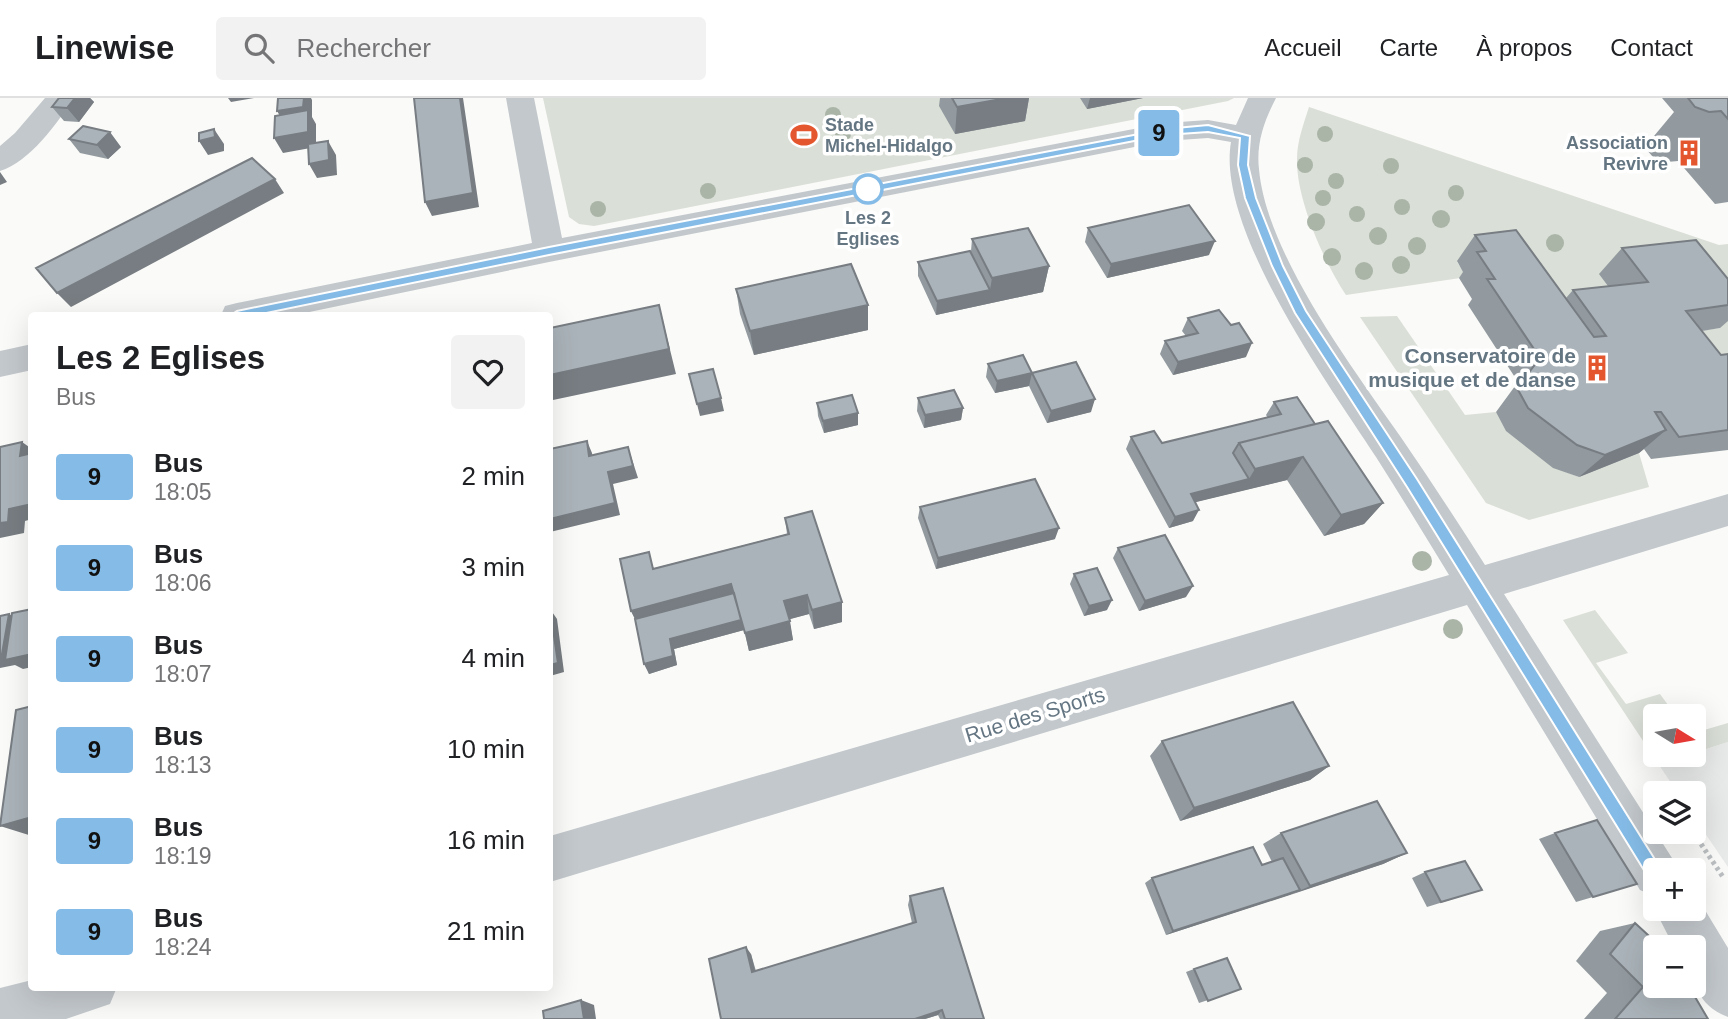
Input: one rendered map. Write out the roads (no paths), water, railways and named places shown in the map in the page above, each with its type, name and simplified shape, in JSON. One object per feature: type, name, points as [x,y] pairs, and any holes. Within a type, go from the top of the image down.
[{"type":"street","points":[[0,161],[25,140],[60,98]]},
{"type":"street","points":[[520,98],[549,251]]},
{"type":"street","points":[[1262,98],[1245,136],[1243,165],[1250,198],[1277,266],[1295,301],[1646,858]]},
{"type":"street","points":[[252,312],[549,251],[1165,132],[1208,129],[1245,136]]},
{"type":"street","points":[[0,364],[28,358]]},
{"type":"street","name":"Rue des Sports","points":[[553,858],[1728,510]]},
{"type":"street","points":[[1685,921],[1728,993]]},
{"type":"street","points":[[0,1013],[79,991]]},
{"type":"place","name":"Stade Michel-Hidalgo","points":[[804,135]]},
{"type":"place","name":"Association Revivre","points":[[1689,153]]},
{"type":"place","name":"Les 2 Eglises","points":[[868,189]]},
{"type":"place","name":"Conservatoire de musique et de danse","points":[[1597,368]]}]
